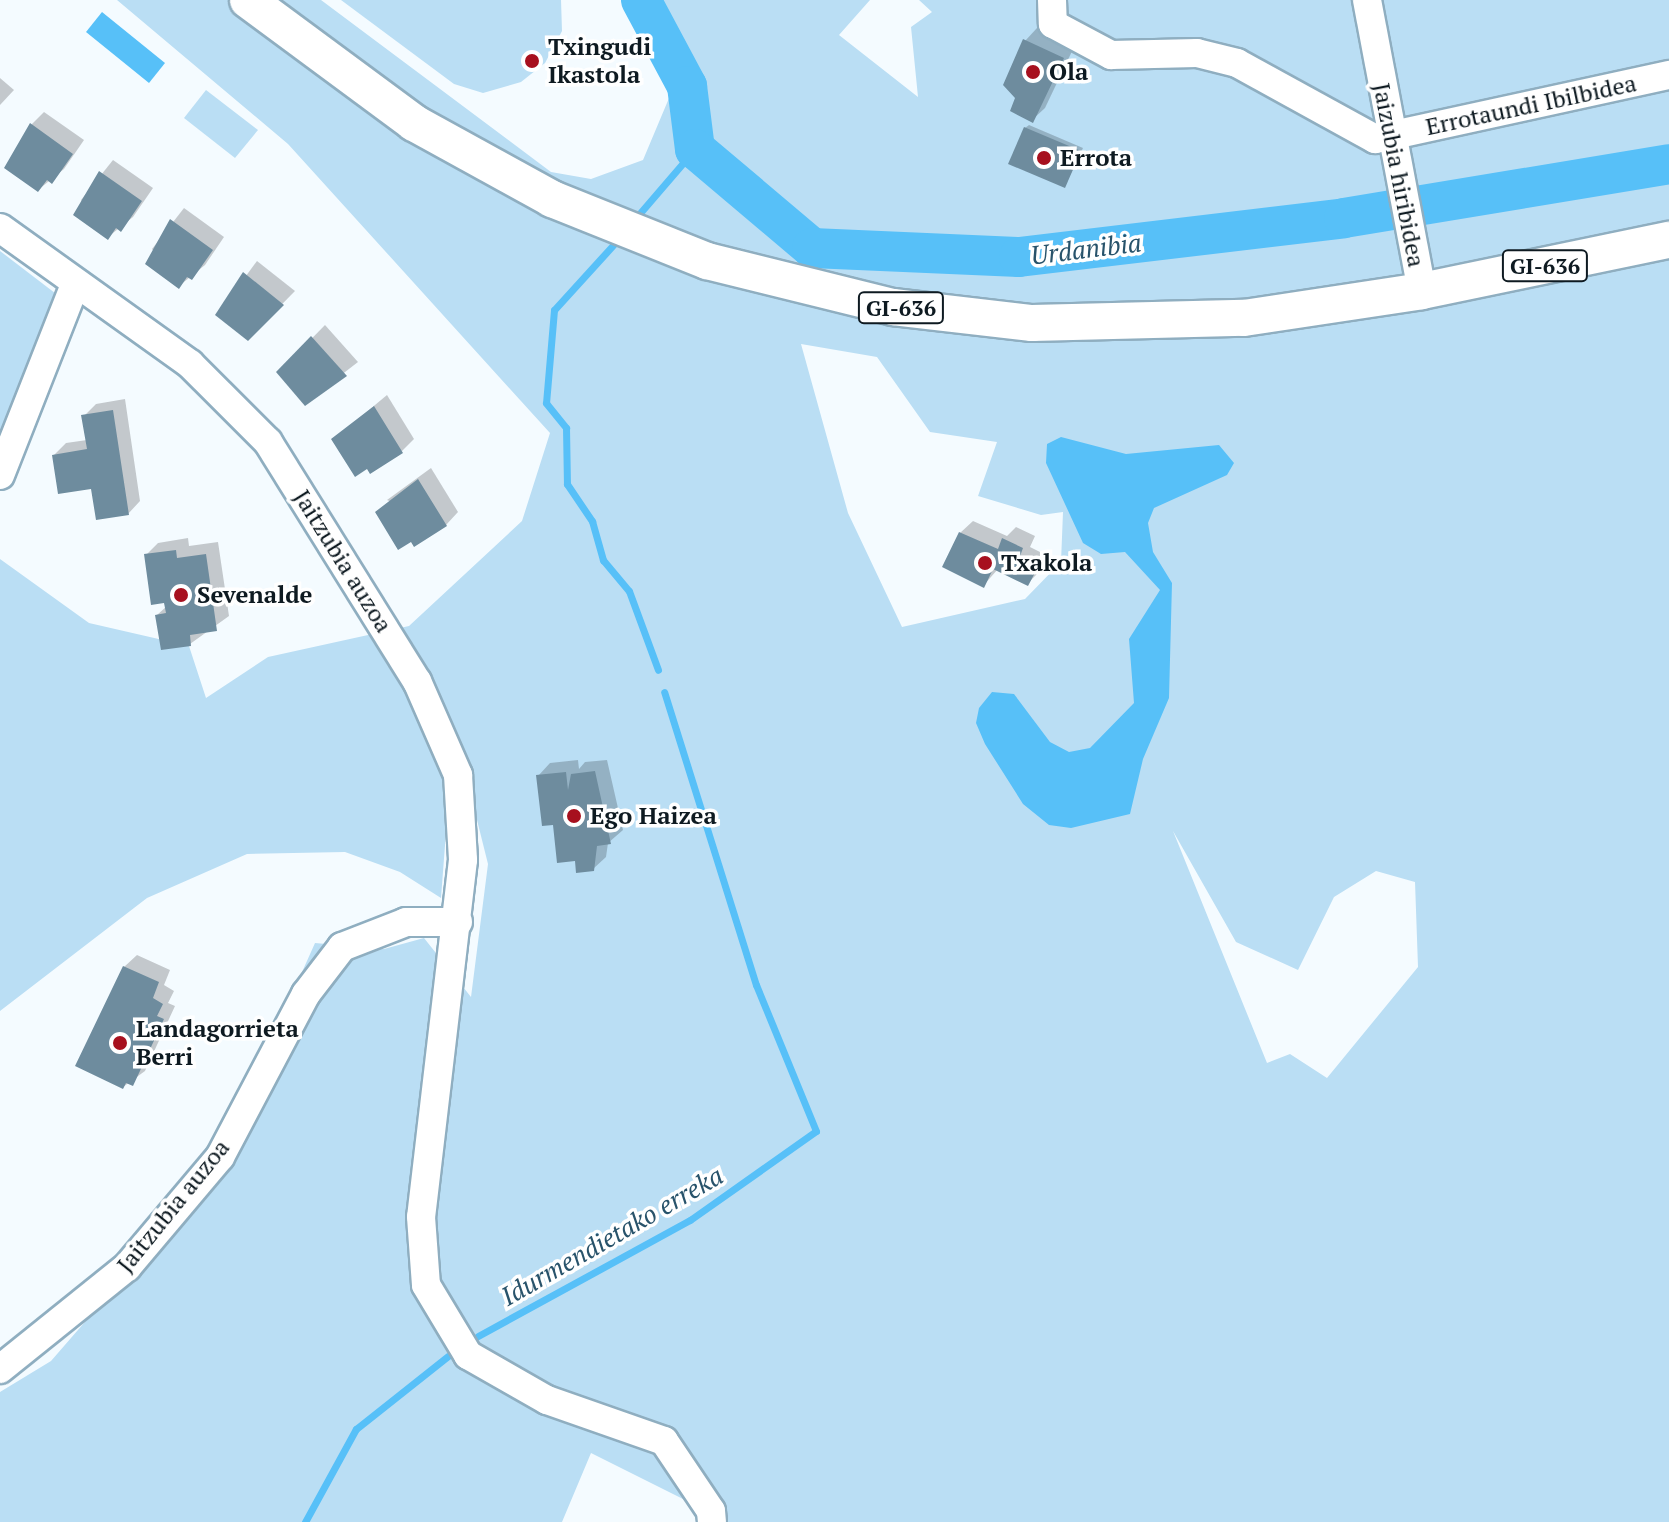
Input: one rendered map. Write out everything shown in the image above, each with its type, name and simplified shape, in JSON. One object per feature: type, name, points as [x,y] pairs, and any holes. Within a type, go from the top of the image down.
[{"type":"main road","name":"GI-636","points":[[248,0],[327,63],[481,162],[629,232],[767,279],[960,316],[1104,325],[1244,318],[1422,291]]},
{"type":"main road","name":"Jaizubia hiribidea","points":[[1422,291],[1669,240]]},
{"type":"street","points":[[1052,0],[1053,24],[1111,55],[1197,53],[1237,63],[1375,139],[1392,135]]},
{"type":"street","name":"Jaizubia hiribidea","points":[[1367,0],[1422,291]]},
{"type":"street","name":"Errotaundi Ibilbidea","points":[[1392,135],[1669,75]]},
{"type":"street","name":"Jaitzubia auzoa","points":[[0,228],[75,285],[190,364],[268,442],[347,564],[451,752],[463,860],[421,1217],[426,1285],[468,1355],[547,1400],[664,1441],[711,1511],[712,1522]]},
{"type":"street","points":[[0,475],[75,285]]},
{"type":"street","name":"Jaitzubia auzoa","points":[[0,1369],[127,1267],[220,1157],[306,994],[342,947],[406,922],[458,922]]},
{"type":"shaded area","points":[[117,0],[321,0],[551,172],[591,179],[643,160],[672,91],[648,32],[626,0],[870,0],[839,35],[918,97],[911,27],[932,12],[919,0],[1669,0],[1669,1522],[716,1522],[717,1516],[591,1453],[562,1522],[0,1522],[0,1392],[51,1361],[210,1178],[315,943],[384,949],[424,938],[471,997],[488,864],[461,756],[448,806],[441,898],[400,872],[345,852],[247,854],[147,898],[0,1011],[0,559],[89,623],[189,646],[206,698],[268,657],[409,626],[522,521],[550,433],[288,144]],"holes":[[[801,344],[877,357],[930,432],[997,442],[978,496],[1041,515],[1063,512],[1061,562],[1025,599],[902,627],[848,513]],[[1173,831],[1236,942],[1298,970],[1334,897],[1376,871],[1415,882],[1418,967],[1327,1078],[1290,1054],[1267,1063]]]},
{"type":"shaded area","points":[[341,0],[561,0],[562,31],[545,63],[521,82],[483,93],[454,84]]},
{"type":"shaded area","points":[[206,90],[258,130],[235,158],[184,118]]},
{"type":"shaded area","points":[[0,251],[68,303],[0,449]]},
{"type":"water","points":[[102,12],[165,63],[149,83],[86,32]]},
{"type":"water","points":[[1061,437],[1126,454],[1219,445],[1234,463],[1227,475],[1154,508],[1148,523],[1153,552],[1172,583],[1169,698],[1143,759],[1130,814],[1071,828],[1049,825],[1023,804],[985,744],[976,723],[979,708],[992,692],[1014,694],[1050,742],[1069,752],[1090,748],[1134,703],[1129,639],[1160,590],[1125,552],[1101,554],[1083,543],[1046,463],[1047,444]]},
{"type":"building","name":"Ola","points":[[1023,39],[1064,58],[1033,123],[1010,111],[1015,98],[1003,85]]},
{"type":"building","points":[[30,123],[73,154],[52,184],[47,180],[38,192],[4,168]]},
{"type":"building","name":"Errota","points":[[1024,127],[1081,151],[1065,188],[1008,164]]},
{"type":"building","points":[[99,171],[142,201],[121,232],[116,228],[108,240],[73,215]]},
{"type":"building","points":[[170,219],[213,250],[192,280],[187,277],[179,289],[145,264]]},
{"type":"building","points":[[243,272],[284,305],[248,341],[215,315]]},
{"type":"building","points":[[311,336],[347,376],[305,406],[276,372]]},
{"type":"building","points":[[374,406],[403,453],[370,474],[367,469],[355,477],[331,439]]},
{"type":"building","points":[[113,410],[129,515],[96,520],[91,489],[58,494],[52,455],[87,449],[81,415]]},
{"type":"building","points":[[418,479],[447,526],[414,547],[411,542],[398,550],[375,512]]},
{"type":"building","name":"Txakola","points":[[959,532],[998,549],[1002,538],[1023,548],[1019,559],[1037,569],[1028,586],[993,569],[984,588],[942,567]]},
{"type":"building","name":"Sevenalde","points":[[176,550],[177,558],[206,554],[217,631],[190,635],[191,646],[161,650],[155,615],[166,613],[164,603],[151,605],[144,554]]},
{"type":"building","name":"Ego Haizea","points":[[595,771],[611,844],[597,846],[594,871],[576,873],[575,861],[557,863],[553,825],[542,826],[536,775],[566,772],[568,790],[571,774]]},
{"type":"building","name":"Landagorrieta Berri","points":[[123,966],[159,982],[153,998],[163,1004],[157,1016],[164,1019],[133,1086],[126,1083],[123,1089],[75,1066]]},
{"type":"waterway","name":"Urdanibia","points":[[641,0],[687,86],[695,149],[812,248],[1019,257],[1344,218],[1669,164]]},
{"type":"waterway","name":"Idurmendietako erreka","points":[[640,213],[695,149]]},
{"type":"waterway","name":"Idurmendietako erreka","points":[[614,244],[554,310],[546,403],[566,428],[567,484],[592,521],[603,560],[629,591],[658,670]]},
{"type":"waterway","name":"Idurmendietako erreka","points":[[478,1336],[690,1220],[816,1131],[756,985],[664,692]]},
{"type":"waterway","name":"Idurmendietako erreka","points":[[305,1522],[356,1429],[448,1356]]},
{"type":"place","name":"Txingudi Ikastola","points":[[532,61]]},
{"type":"place","name":"Ola","points":[[1033,72]]},
{"type":"place","name":"Errota","points":[[1044,158]]},
{"type":"place","name":"Txakola","points":[[985,563]]},
{"type":"place","name":"Sevenalde","points":[[181,595]]},
{"type":"place","name":"Ego Haizea","points":[[574,816]]},
{"type":"place","name":"Landagorrieta Berri","points":[[120,1043]]}]
